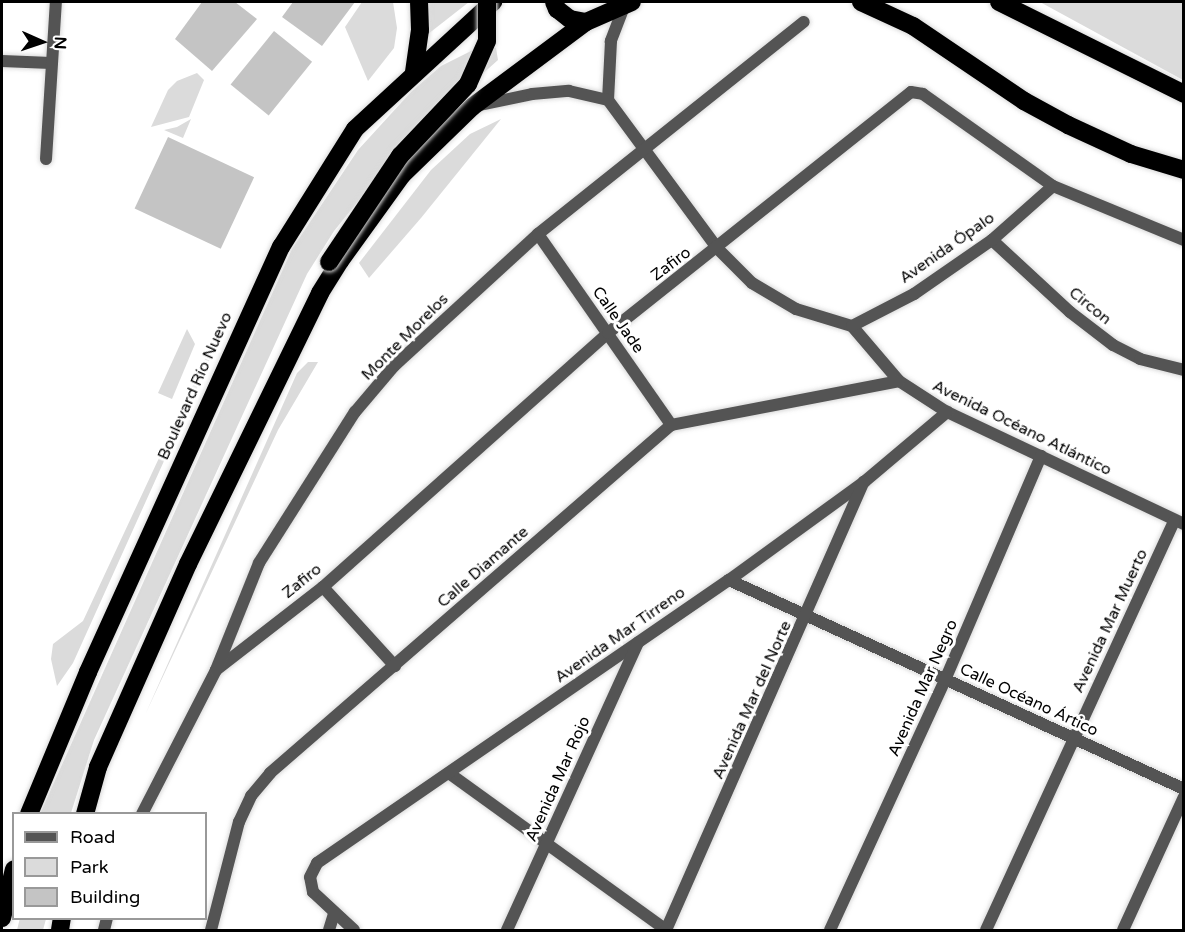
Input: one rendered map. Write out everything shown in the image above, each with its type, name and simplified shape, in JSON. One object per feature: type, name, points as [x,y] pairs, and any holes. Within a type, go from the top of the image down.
[{"type":"highway","points":[[414,72],[420,30],[419,2]]},
{"type":"highway","points":[[320,293],[329,262],[392,165],[468,84],[487,41],[487,2]]},
{"type":"highway","name":"Boulevard Río Nuevo","points":[[29,812],[92,661],[281,247],[355,129],[468,21],[493,2]]},
{"type":"highway","points":[[554,2],[557,9],[570,19],[586,22]]},
{"type":"highway","points":[[861,2],[914,26],[1024,101],[1068,125],[1131,154],[1184,170]]},
{"type":"highway","points":[[890,2],[902,10],[914,26]]},
{"type":"highway","points":[[999,2],[1184,94]]},
{"type":"highway","points":[[85,812],[98,767],[188,564],[320,293],[402,175],[472,107],[586,22],[628,3]]},
{"type":"highway","points":[[2,918],[12,877]]},
{"type":"street","points":[[46,159],[56,2]]},
{"type":"street","points":[[628,3],[611,41],[608,100],[718,249],[768,294],[796,309],[852,326]]},
{"type":"street","name":"Monte Morelos","points":[[143,812],[216,670],[259,563],[355,412],[394,366],[538,234],[804,22]]},
{"type":"street","points":[[2,61],[51,63]]},
{"type":"street","points":[[472,107],[532,94],[569,91],[608,100]]},
{"type":"street","name":"Zafiro","points":[[216,670],[323,587],[608,333],[718,249],[911,92],[923,94],[1053,186],[1184,240]]},
{"type":"street","name":"Avenida Ópalo","points":[[852,326],[914,294],[992,240],[1053,186]]},
{"type":"street","name":"Calle Jade","points":[[538,234],[671,425]]},
{"type":"street","name":"Circon","points":[[992,240],[1070,312],[1113,345],[1140,359],[1184,370]]},
{"type":"street","name":"Avenida Océano Atlántico","points":[[852,326],[899,381],[947,412],[1179,523]]},
{"type":"street","points":[[671,425],[899,381]]},
{"type":"street","name":"Avenida Mar Tirreno","points":[[334,914],[313,892],[310,878],[317,863],[450,774],[639,640],[729,580],[864,482],[947,412]]},
{"type":"street","name":"Calle Diamante","points":[[211,930],[239,822],[251,796],[270,773],[671,425]]},
{"type":"street","name":"Avenida Mar Negro","points":[[830,930],[945,680],[1041,456]]},
{"type":"street","name":"Avenida Mar del Norte","points":[[666,930],[807,616],[864,482]]},
{"type":"street","name":"Avenida Mar Muerto","points":[[986,930],[1074,739],[1179,523]]},
{"type":"street","name":"Calle Océano Ártico","points":[[729,580],[1184,789]]},
{"type":"street","points":[[323,587],[395,666]]},
{"type":"street","name":"Avenida Mar Rojo","points":[[507,930],[639,640]]},
{"type":"street","points":[[450,774],[666,930]]},
{"type":"street","points":[[1123,930],[1184,797]]},
{"type":"street","points":[[329,930],[334,914],[354,930]]},
{"type":"green space","points":[[362,2],[393,2],[397,28],[394,48],[368,81],[345,27]]},
{"type":"green space","points":[[421,2],[469,2],[423,38]]},
{"type":"green space","points":[[1040,2],[1183,2],[1183,80]]},
{"type":"green space","points":[[485,44],[496,48],[498,60],[406,142],[334,231],[307,274],[94,740],[71,812],[41,812],[292,249],[358,150],[411,92],[441,66]]},
{"type":"green space","points":[[197,73],[204,80],[189,117],[151,127],[168,90],[177,81]]},
{"type":"green space","points":[[191,119],[183,138],[164,130],[177,127]]},
{"type":"green space","points":[[501,119],[369,278],[359,263],[431,170],[470,134]]},
{"type":"green space","points":[[187,329],[195,344],[172,399],[158,393]]},
{"type":"green space","points":[[214,350],[73,663],[57,686],[51,659],[53,644],[83,621],[207,355]]},
{"type":"green space","points":[[308,362],[318,362],[278,430],[145,715],[297,373]]},
{"type":"green space","points":[[20,920],[46,920],[43,930],[17,930]]},
{"type":"building","points":[[202,2],[235,2],[257,19],[212,71],[175,39]]},
{"type":"building","points":[[293,2],[355,2],[322,46],[282,17]]},
{"type":"building","points":[[274,31],[312,62],[269,115],[231,85]]},
{"type":"building","points":[[168,137],[254,177],[221,249],[135,209]]}]
